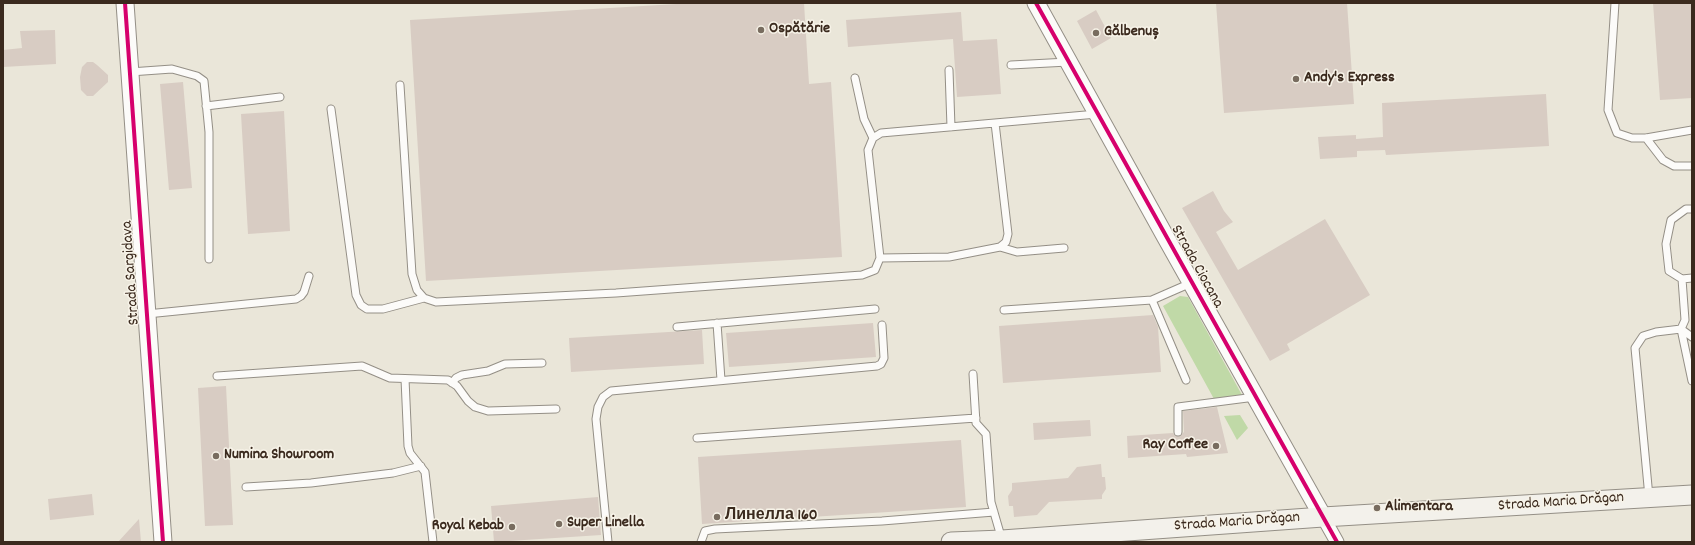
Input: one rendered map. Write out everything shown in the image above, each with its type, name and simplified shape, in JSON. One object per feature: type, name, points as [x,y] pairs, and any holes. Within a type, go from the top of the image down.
[{"type":"main road","name":"Strada Maria Drăgan","points":[[950,542],[1002,540],[1323,517],[1692,495]]},
{"type":"street","name":"Strada Sargidava","points":[[125,3],[163,542]]},
{"type":"street","name":"Strada Ciocana","points":[[1036,3],[1336,542]]},
{"type":"lane","points":[[1615,3],[1608,110],[1617,133],[1632,138],[1646,138],[1692,130]]},
{"type":"lane","points":[[1011,65],[1069,62]]},
{"type":"lane","points":[[130,72],[172,69],[197,76],[204,81],[209,132],[209,259]]},
{"type":"lane","points":[[949,70],[951,127]]},
{"type":"lane","points":[[855,78],[864,119],[873,138]]},
{"type":"lane","points":[[400,85],[412,274],[418,290],[424,298]]},
{"type":"lane","points":[[206,106],[280,97]]},
{"type":"lane","points":[[331,109],[356,295],[361,305],[367,308],[383,309],[424,298],[436,302],[616,293],[862,275],[875,270],[880,258],[868,150],[873,138],[881,133],[1098,114]]},
{"type":"lane","points":[[996,123],[1008,234],[1006,242],[1000,247]]},
{"type":"lane","points":[[1646,138],[1663,160],[1674,166],[1692,166]]},
{"type":"lane","points":[[1692,209],[1686,209],[1671,220],[1666,244],[1669,272],[1682,279],[1692,278]]},
{"type":"lane","points":[[880,258],[949,257],[1000,247],[1017,252],[1064,248]]},
{"type":"lane","points":[[147,314],[296,299],[304,292],[309,276]]},
{"type":"lane","points":[[1682,279],[1685,320],[1681,329],[1692,381]]},
{"type":"lane","points":[[1004,310],[1152,300],[1192,283]]},
{"type":"lane","points":[[1152,300],[1186,380]]},
{"type":"lane","points":[[677,327],[875,310]]},
{"type":"lane","points":[[717,323],[721,380]]},
{"type":"lane","points":[[608,542],[596,419],[598,407],[603,397],[611,391],[877,366],[882,364],[884,358],[882,325]]},
{"type":"lane","points":[[1649,498],[1636,348],[1643,336],[1656,332],[1681,329],[1692,337]]},
{"type":"lane","points":[[452,383],[456,378],[462,375],[488,371],[505,364],[542,363]]},
{"type":"lane","points":[[217,376],[362,366],[369,368],[381,376],[390,378],[448,380],[457,386],[468,401],[475,407],[488,411],[556,409]]},
{"type":"lane","points":[[973,374],[976,423],[986,434],[991,502],[1002,540]]},
{"type":"lane","points":[[405,379],[408,446],[410,453],[421,466],[427,479],[433,542]]},
{"type":"lane","points":[[1178,432],[1178,407],[1255,397]]},
{"type":"lane","points":[[697,438],[976,418]]},
{"type":"lane","points":[[246,487],[311,483],[393,472],[421,466]]},
{"type":"lane","points":[[701,542],[705,531],[715,529],[882,521],[994,512]]},
{"type":"green space","points":[[1180,296],[1188,297],[1242,395],[1214,399],[1163,306]]},
{"type":"green space","points":[[1240,415],[1248,428],[1237,440],[1224,416]]},
{"type":"building","points":[[693,3],[804,3],[809,84],[831,82],[842,257],[426,281],[410,20]]},
{"type":"building","points":[[1216,3],[1347,3],[1354,104],[1224,113]]},
{"type":"building","points":[[1653,3],[1692,3],[1692,98],[1660,100]]},
{"type":"building","points":[[1096,10],[1111,38],[1092,49],[1077,21]]},
{"type":"building","points":[[961,12],[963,41],[997,39],[1001,94],[957,97],[953,39],[848,47],[846,20]]},
{"type":"building","points":[[55,30],[56,64],[3,67],[3,50],[22,48],[20,31]]},
{"type":"building","points":[[87,62],[93,62],[108,75],[108,82],[93,96],[87,96],[81,90],[80,77],[82,67]]},
{"type":"building","points":[[183,82],[192,188],[169,190],[160,84]]},
{"type":"building","points":[[1546,94],[1549,146],[1386,155],[1385,150],[1357,151],[1357,157],[1320,159],[1318,137],[1356,135],[1356,139],[1383,137],[1382,103]]},
{"type":"building","points":[[284,111],[290,231],[248,234],[241,114]]},
{"type":"building","points":[[1213,191],[1224,211],[1233,222],[1216,232],[1238,270],[1325,219],[1370,295],[1287,344],[1290,350],[1270,361],[1182,208]]},
{"type":"building","points":[[1153,315],[1158,327],[1161,372],[1003,383],[999,326]]},
{"type":"building","points":[[873,323],[876,357],[729,367],[726,333]]},
{"type":"building","points":[[702,330],[704,364],[571,372],[569,338]]},
{"type":"building","name":"Numina Showroom","points":[[226,386],[233,525],[205,526],[198,388]]},
{"type":"building","points":[[1217,407],[1228,453],[1187,457],[1186,454],[1128,458],[1127,436],[1173,433],[1176,436],[1180,436],[1184,432],[1183,411]]},
{"type":"building","points":[[1090,420],[1091,436],[1034,440],[1033,423]]},
{"type":"building","points":[[961,440],[966,507],[702,524],[698,457]]},
{"type":"building","points":[[1101,464],[1102,477],[1105,477],[1106,489],[1102,495],[1102,499],[1049,502],[1037,515],[1014,517],[1013,506],[1009,506],[1008,496],[1012,490],[1012,483],[1068,478],[1077,467]]},
{"type":"building","points":[[92,494],[94,515],[50,520],[48,499]]},
{"type":"building","points":[[598,497],[601,535],[494,542],[491,506]]},
{"type":"building","points":[[139,519],[141,542],[118,542]]},
{"type":"cycle path","points":[[125,3],[163,542]]},
{"type":"cycle path","points":[[1036,3],[1337,542]]},
{"type":"place","name":"Ospătărie","points":[[761,30]]},
{"type":"place","name":"Gălbenuș","points":[[1096,33]]},
{"type":"place","name":"Andy's Express","points":[[1296,79]]},
{"type":"place","name":"Ray Coffee","points":[[1216,446]]},
{"type":"place","name":"Numina Showroom","points":[[216,456]]},
{"type":"place","name":"Alimentara","points":[[1377,508]]},
{"type":"place","name":"Линелла 160","points":[[717,517]]},
{"type":"place","name":"Super Linella","points":[[559,524]]},
{"type":"place","name":"Royal Kebab","points":[[512,527]]}]
